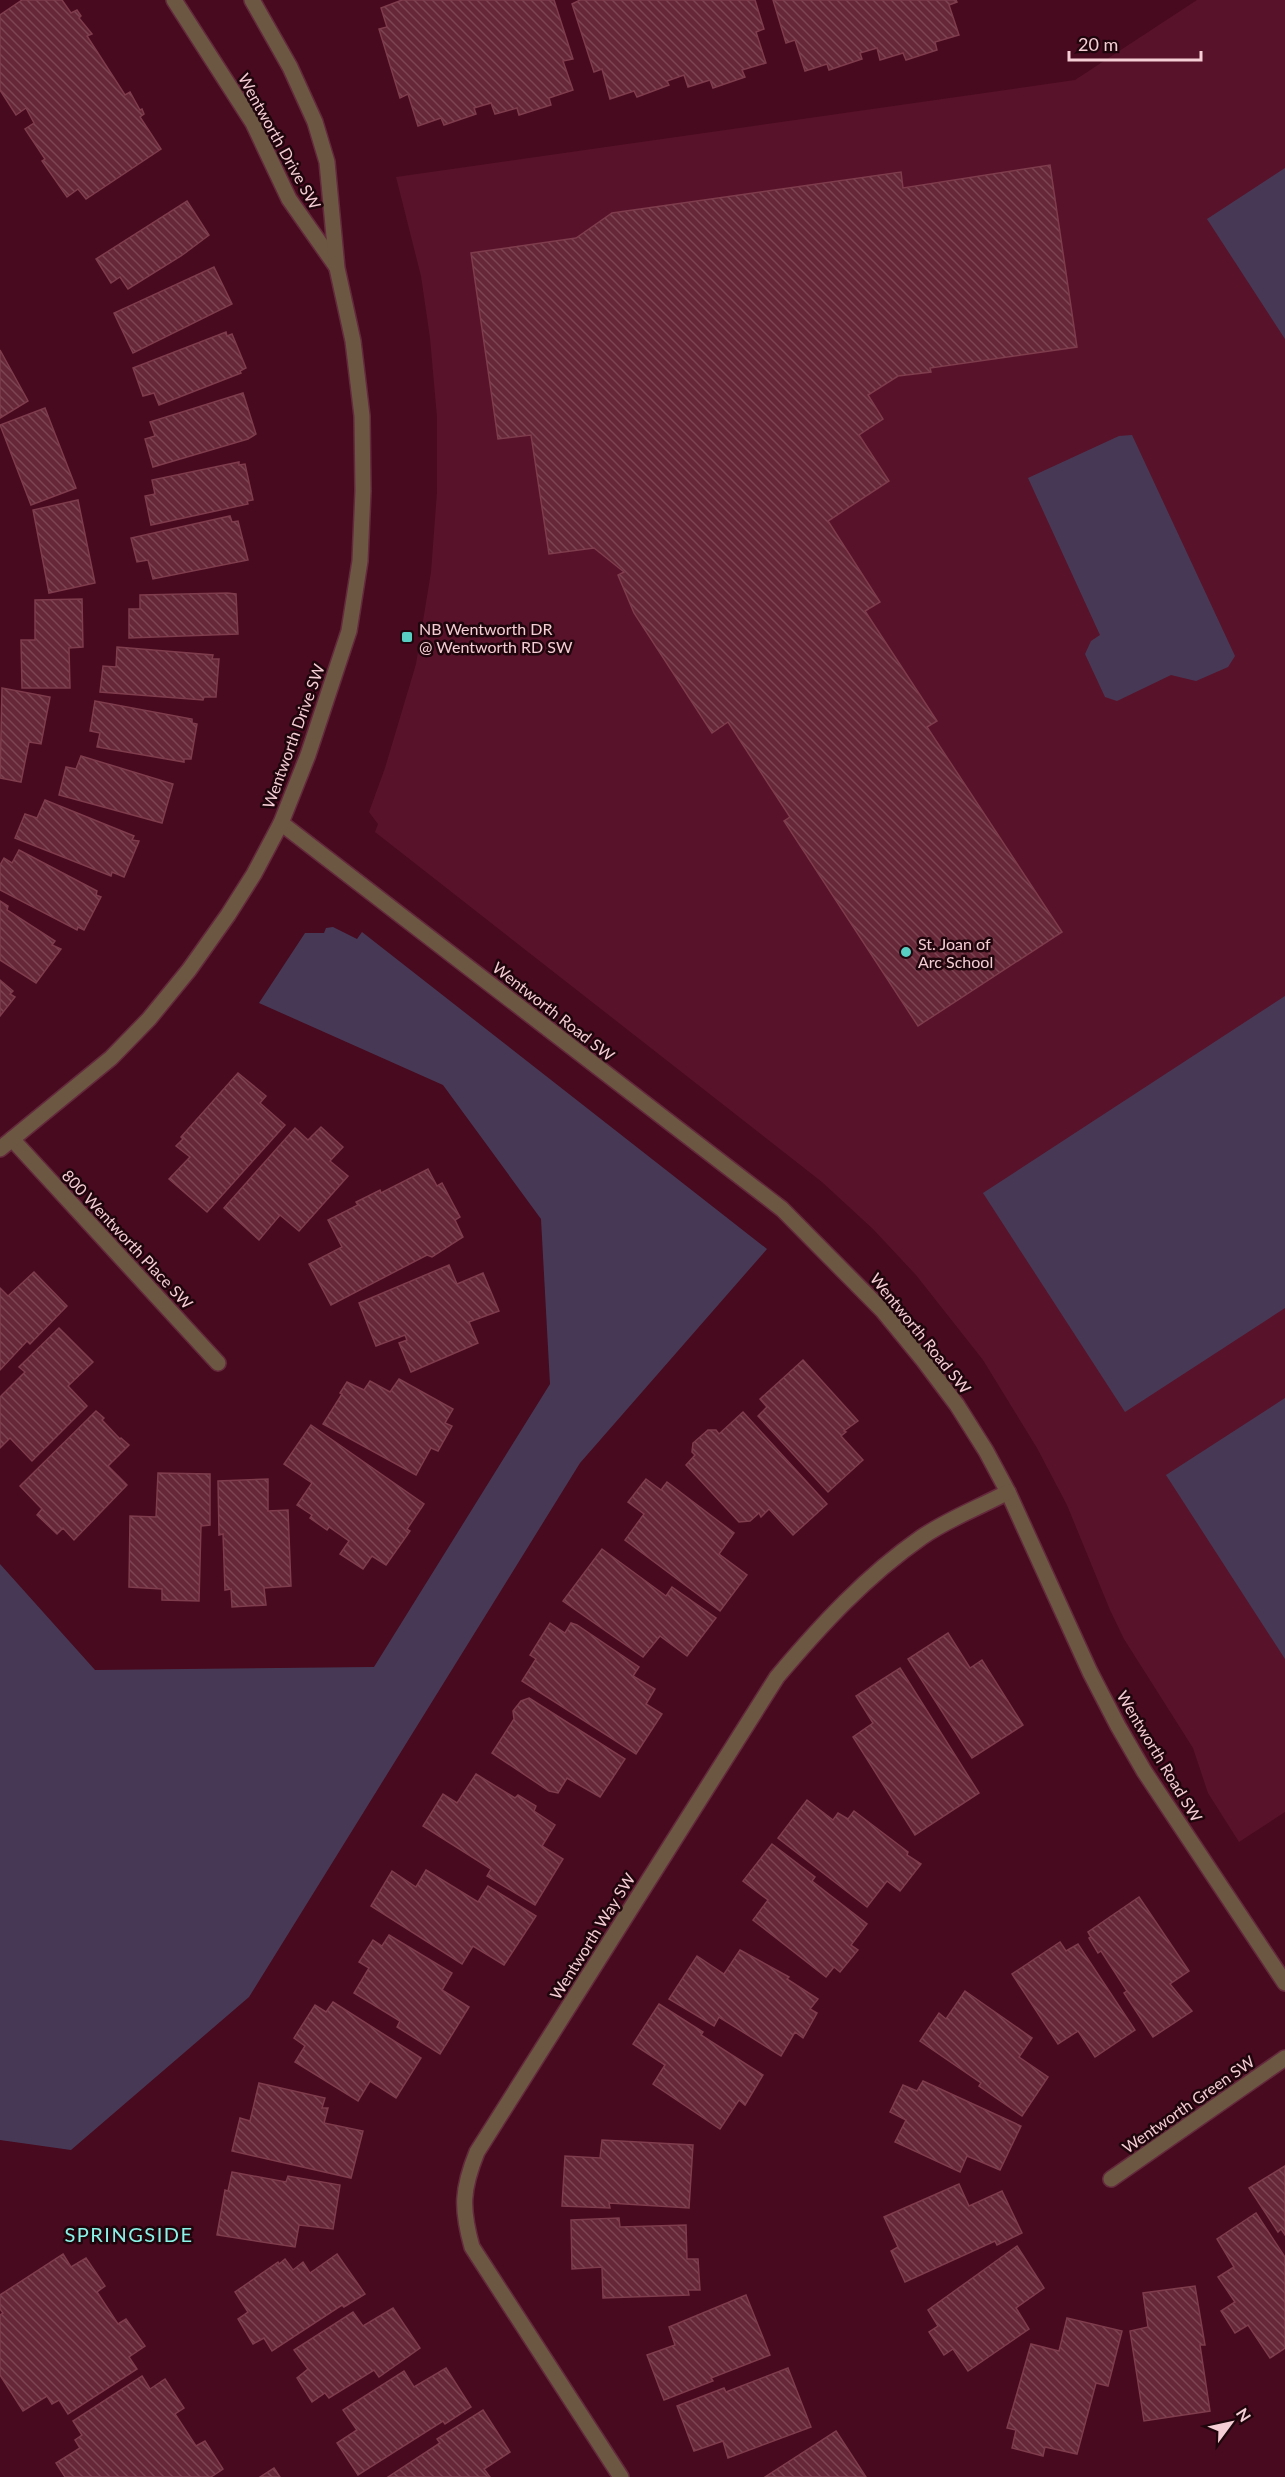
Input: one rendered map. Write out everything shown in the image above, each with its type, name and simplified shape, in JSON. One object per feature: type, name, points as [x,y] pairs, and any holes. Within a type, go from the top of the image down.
[{"type":"street","name":"Wentworth Drive SW","points":[[174,0],[253,123],[289,199],[337,268]]},
{"type":"street","name":"Wentworth Drive SW","points":[[6,1144],[111,1058],[149,1019],[189,970],[228,915],[254,874],[281,823],[308,756],[349,631],[360,561],[363,491],[362,416],[353,341],[337,268],[327,162],[315,122],[290,67],[252,0]]},
{"type":"street","name":"Wentworth Road SW","points":[[281,823],[782,1209],[884,1311],[963,1414],[1008,1492],[1073,1637],[1144,1771],[1285,1983]]},
{"type":"street","name":"800 Wentworth Place SW","points":[[6,1144],[218,1363]]},
{"type":"street","name":"Wentworth Way SW","points":[[621,2477],[472,2247],[465,2223],[466,2179],[477,2152],[777,1677],[837,1607],[880,1569],[924,1536],[1008,1492]]},
{"type":"street","name":"Wentworth Green SW","points":[[1111,2179],[1285,2058]]},
{"type":"shaded area","name":"St. Joan of Arc School","points":[[1197,0],[1285,0],[1285,1812],[1239,1842],[1208,1793],[1193,1748],[1124,1639],[1067,1505],[1037,1448],[983,1360],[916,1275],[873,1229],[822,1182],[375,832],[378,824],[369,812],[385,768],[416,664],[431,572],[437,492],[437,417],[430,338],[421,276],[396,177],[1075,80]]},
{"type":"shaded area","points":[[1285,168],[1285,339],[1207,219]]},
{"type":"shaded area","points":[[1132,435],[1235,656],[1228,667],[1196,681],[1171,675],[1117,701],[1105,697],[1085,654],[1091,641],[1100,635],[1028,478],[1119,436]]},
{"type":"shaded area","points":[[333,927],[357,939],[362,932],[767,1249],[580,1463],[249,1997],[71,2150],[0,2140],[0,1564],[95,1670],[374,1667],[550,1384],[541,1219],[443,1085],[259,1003],[305,933],[324,933],[326,928]]},
{"type":"shaded area","points":[[1285,996],[1285,1308],[1125,1412],[983,1193]]},
{"type":"shaded area","points":[[1285,1398],[1285,1659],[1166,1475]]},
{"type":"building","points":[[22,0],[62,0],[71,13],[77,10],[81,16],[79,18],[92,34],[87,36],[125,95],[130,92],[140,110],[142,109],[144,114],[140,117],[161,149],[86,199],[78,189],[67,197],[42,161],[45,159],[25,129],[34,123],[26,108],[16,115],[0,90],[0,15]]},
{"type":"building","points":[[402,0],[554,0],[573,59],[563,61],[573,90],[549,98],[551,105],[519,115],[517,108],[495,114],[491,103],[474,108],[476,114],[444,125],[441,118],[418,126],[408,94],[400,98],[379,29],[387,27],[381,8]]},
{"type":"building","points":[[580,0],[755,0],[764,29],[756,32],[766,63],[742,70],[745,77],[713,88],[710,80],[688,87],[684,75],[667,81],[669,85],[637,97],[634,91],[610,99],[602,69],[594,72],[572,4]]},
{"type":"building","points":[[773,0],[956,0],[957,2],[949,5],[959,35],[935,42],[937,50],[906,60],[903,53],[880,60],[877,48],[860,53],[862,59],[829,70],[827,64],[805,71],[795,40],[786,43]]},
{"type":"building","points":[[1050,165],[1077,347],[930,368],[931,372],[898,376],[868,395],[883,419],[859,435],[889,481],[828,521],[880,602],[865,611],[937,721],[927,727],[1062,932],[918,1026],[784,821],[790,817],[728,722],[712,733],[634,613],[618,575],[624,572],[594,548],[549,554],[531,435],[498,439],[471,253],[576,238],[612,213],[901,172],[903,188]]},
{"type":"building","points":[[187,201],[209,235],[181,256],[128,289],[120,277],[111,283],[96,259]]},
{"type":"building","points":[[214,267],[232,304],[133,353],[114,313]]},
{"type":"building","points":[[226,332],[227,336],[232,334],[246,368],[240,371],[241,373],[159,405],[154,393],[143,396],[133,368]]},
{"type":"building","points":[[0,350],[28,401],[0,418]]},
{"type":"building","points":[[243,393],[256,434],[248,439],[153,467],[145,439],[155,436],[150,422]]},
{"type":"building","points":[[45,408],[76,488],[31,505],[0,425]]},
{"type":"building","points":[[239,462],[239,465],[245,464],[253,500],[247,501],[248,504],[151,525],[145,496],[155,494],[152,480]]},
{"type":"building","points":[[78,500],[95,583],[49,593],[33,510]]},
{"type":"building","points":[[230,516],[232,522],[238,521],[248,560],[153,579],[148,560],[137,562],[131,538]]},
{"type":"building","points":[[236,594],[238,634],[129,638],[129,609],[140,609],[140,595]]},
{"type":"building","points":[[82,599],[83,647],[69,648],[70,688],[22,688],[21,640],[35,640],[35,600]]},
{"type":"building","points":[[117,647],[213,655],[212,659],[219,659],[216,697],[204,697],[203,700],[100,692],[103,666],[116,667]]},
{"type":"building","points":[[2,688],[50,697],[41,744],[29,742],[21,782],[0,778]]},
{"type":"building","points":[[95,701],[192,719],[192,723],[197,724],[191,759],[184,759],[184,762],[97,747],[100,733],[90,731]]},
{"type":"building","points":[[81,756],[173,784],[162,823],[59,795],[66,767],[76,769]]},
{"type":"building","points":[[45,800],[134,836],[132,840],[139,841],[124,877],[112,872],[111,876],[15,838],[25,814],[37,818]]},
{"type":"building","points":[[19,850],[97,891],[96,895],[101,897],[84,930],[78,927],[77,930],[0,890],[0,865],[4,858],[12,863]]},
{"type":"building","points":[[0,901],[8,906],[7,910],[55,941],[52,945],[61,949],[36,983],[0,960]]},
{"type":"building","points":[[0,980],[13,991],[10,994],[15,997],[0,1016]]},
{"type":"building","points":[[238,1073],[266,1096],[260,1103],[285,1125],[207,1212],[169,1179],[190,1157],[176,1146],[183,1139],[181,1137]]},
{"type":"building","points":[[321,1127],[343,1147],[330,1161],[348,1176],[299,1231],[280,1215],[259,1240],[224,1208],[295,1128],[308,1140]]},
{"type":"building","points":[[428,1169],[437,1186],[442,1183],[460,1217],[455,1220],[463,1237],[432,1257],[427,1255],[331,1305],[309,1264],[342,1247],[328,1220],[358,1205],[356,1202],[380,1190],[381,1193]]},
{"type":"building","points":[[449,1265],[457,1284],[483,1273],[499,1311],[469,1322],[478,1343],[411,1372],[399,1343],[407,1340],[405,1335],[376,1346],[359,1303]]},
{"type":"building","points":[[34,1272],[67,1306],[30,1344],[27,1341],[0,1370],[0,1288],[8,1296]]},
{"type":"building","points":[[59,1328],[93,1362],[68,1386],[87,1406],[32,1461],[10,1438],[0,1448],[0,1397],[25,1372],[19,1367]]},
{"type":"building","points":[[803,1360],[858,1421],[841,1436],[863,1460],[828,1492],[758,1416],[767,1407],[760,1399]]},
{"type":"building","points":[[399,1379],[453,1409],[445,1423],[452,1426],[438,1451],[431,1448],[416,1475],[323,1424],[347,1382],[364,1390],[370,1381],[390,1392]]},
{"type":"building","points":[[96,1411],[120,1439],[129,1445],[108,1466],[127,1485],[74,1540],[63,1528],[57,1534],[37,1515],[42,1509],[20,1486]]},
{"type":"building","points":[[743,1412],[827,1504],[793,1535],[769,1509],[761,1517],[759,1513],[750,1521],[739,1522],[686,1465],[695,1455],[692,1452],[693,1443],[708,1430],[716,1430],[719,1434]]},
{"type":"building","points":[[311,1425],[424,1504],[407,1529],[410,1531],[386,1565],[372,1556],[363,1569],[340,1554],[349,1541],[329,1527],[327,1530],[310,1518],[312,1515],[297,1505],[312,1483],[284,1464]]},
{"type":"building","points":[[158,1473],[210,1474],[210,1525],[201,1526],[199,1601],[162,1600],[162,1589],[129,1587],[130,1516],[156,1517]]},
{"type":"building","points":[[268,1479],[268,1511],[288,1510],[291,1586],[264,1588],[266,1605],[232,1607],[231,1589],[225,1590],[223,1534],[219,1535],[218,1481]]},
{"type":"building","points":[[646,1479],[661,1490],[667,1482],[734,1533],[719,1554],[747,1575],[720,1611],[625,1540],[644,1514],[628,1502]]},
{"type":"building","points":[[602,1549],[666,1596],[672,1587],[716,1618],[687,1656],[660,1636],[643,1657],[563,1601]]},
{"type":"building","points":[[550,1623],[565,1633],[571,1623],[577,1625],[639,1667],[633,1676],[655,1689],[646,1704],[662,1714],[636,1754],[522,1681],[536,1659],[530,1655]]},
{"type":"building","points":[[948,1633],[970,1668],[982,1660],[1023,1725],[972,1758],[908,1659]]},
{"type":"building","points":[[900,1668],[979,1793],[915,1835],[853,1737],[873,1723],[856,1696]]},
{"type":"building","points":[[529,1698],[625,1759],[600,1797],[567,1778],[558,1793],[549,1791],[492,1753],[514,1719],[513,1711],[521,1701]]},
{"type":"building","points":[[476,1774],[515,1798],[518,1795],[536,1806],[534,1811],[555,1825],[542,1846],[563,1859],[535,1905],[487,1876],[491,1869],[423,1826],[443,1794],[457,1803]]},
{"type":"building","points":[[807,1800],[833,1820],[838,1813],[848,1819],[854,1811],[921,1864],[900,1891],[887,1881],[867,1907],[778,1838]]},
{"type":"building","points":[[772,1844],[815,1877],[812,1881],[867,1924],[851,1945],[858,1950],[840,1972],[834,1967],[826,1977],[753,1920],[768,1900],[743,1881]]},
{"type":"building","points":[[426,1870],[478,1902],[488,1886],[536,1916],[504,1965],[473,1946],[462,1964],[371,1906],[392,1871],[416,1887]]},
{"type":"building","points":[[1139,1897],[1189,1971],[1170,1984],[1192,2011],[1153,2037],[1124,1993],[1127,1991],[1101,1951],[1098,1953],[1088,1932]]},
{"type":"building","points":[[389,1935],[452,1973],[442,1990],[469,2007],[440,2054],[397,2027],[400,2021],[354,1993],[369,1968],[359,1962],[373,1940],[382,1946]]},
{"type":"building","points":[[1060,1942],[1066,1951],[1078,1944],[1135,2030],[1095,2057],[1078,2031],[1058,2044],[1012,1974]]},
{"type":"building","points":[[740,1950],[789,1977],[787,1979],[818,1999],[810,2009],[817,2013],[803,2038],[795,2032],[781,2056],[719,2017],[714,2026],[669,1999],[697,1956],[724,1974]]},
{"type":"building","points":[[965,1991],[1032,2038],[1019,2057],[1048,2077],[1022,2116],[979,2086],[981,2083],[920,2041],[939,2013],[946,2019]]},
{"type":"building","points":[[333,2002],[421,2058],[396,2098],[370,2081],[358,2101],[295,2062],[305,2046],[294,2038],[315,2005],[326,2012]]},
{"type":"building","points":[[659,2004],[703,2032],[701,2035],[763,2075],[745,2105],[739,2100],[720,2129],[653,2084],[665,2065],[633,2044]]},
{"type":"building","points":[[923,2081],[1021,2126],[1000,2170],[967,2156],[960,2172],[895,2142],[906,2120],[890,2112],[903,2085],[917,2091]]},
{"type":"building","points":[[259,2083],[325,2098],[322,2108],[328,2108],[324,2123],[363,2131],[351,2178],[232,2151],[240,2118],[250,2121]]},
{"type":"building","points":[[602,2140],[693,2145],[689,2208],[609,2203],[610,2208],[562,2206],[565,2156],[600,2158]]},
{"type":"building","points":[[1285,2166],[1285,2235],[1281,2229],[1278,2232],[1249,2188]]},
{"type":"building","points":[[232,2172],[286,2182],[288,2176],[340,2185],[333,2229],[299,2225],[295,2247],[217,2235],[225,2190],[228,2191]]},
{"type":"building","points":[[959,2184],[969,2206],[1002,2191],[1022,2233],[997,2245],[995,2241],[905,2282],[891,2251],[898,2247],[884,2217]]},
{"type":"building","points":[[1256,2213],[1285,2257],[1285,2348],[1270,2358],[1248,2325],[1235,2333],[1221,2311],[1235,2302],[1218,2277],[1234,2267],[1217,2239]]},
{"type":"building","points":[[619,2218],[620,2227],[686,2225],[687,2259],[698,2259],[700,2290],[688,2290],[689,2295],[603,2298],[602,2267],[572,2269],[571,2220]]},
{"type":"building","points":[[1017,2246],[1044,2288],[1016,2308],[1029,2329],[968,2371],[953,2349],[944,2355],[929,2332],[938,2326],[928,2310]]},
{"type":"building","points":[[63,2254],[71,2267],[86,2258],[105,2286],[97,2292],[118,2324],[126,2319],[145,2346],[129,2357],[137,2369],[68,2414],[59,2400],[52,2404],[47,2396],[23,2411],[0,2375],[0,2315],[3,2313],[0,2309],[0,2295]]},
{"type":"building","points":[[337,2254],[365,2294],[344,2307],[342,2305],[272,2351],[264,2338],[253,2344],[238,2319],[248,2312],[235,2292],[285,2259],[293,2270],[303,2262],[310,2273]]},
{"type":"building","points":[[1195,2286],[1205,2345],[1200,2345],[1210,2411],[1144,2421],[1130,2331],[1148,2327],[1143,2293]]},
{"type":"building","points":[[746,2295],[770,2355],[711,2378],[713,2381],[664,2400],[647,2355],[675,2345],[669,2327]]},
{"type":"building","points":[[393,2308],[420,2348],[379,2377],[374,2370],[329,2398],[325,2393],[312,2402],[297,2378],[308,2369],[294,2350],[353,2312],[363,2326]]},
{"type":"building","points":[[1067,2318],[1122,2331],[1108,2386],[1096,2383],[1077,2454],[1045,2447],[1043,2456],[1012,2448],[1016,2430],[1007,2428],[1031,2344],[1059,2351]]},
{"type":"building","points":[[446,2368],[471,2407],[445,2424],[443,2421],[358,2475],[337,2443],[357,2430],[343,2410],[404,2371],[414,2387]]},
{"type":"building","points":[[788,2368],[811,2427],[728,2458],[723,2441],[694,2451],[677,2406],[724,2388],[726,2392]]},
{"type":"building","points":[[142,2376],[150,2389],[165,2379],[184,2408],[175,2414],[196,2446],[205,2441],[223,2469],[211,2477],[65,2477],[56,2463],[80,2448],[75,2440],[82,2435],[73,2421]]},
{"type":"building","points":[[483,2410],[510,2452],[484,2469],[490,2477],[388,2477],[440,2443],[437,2439]]},
{"type":"building","points":[[836,2431],[866,2477],[765,2477]]},
{"type":"building","points":[[274,2468],[280,2477],[260,2477]]},
{"type":"place","name":"NB Wentworth DR @ Wentworth RD SW","points":[[407,637]]},
{"type":"place","name":"St. Joan of Arc School","points":[[906,952]]},
{"type":"district","name":"SPRINGSIDE","points":[[129,2234]]}]
